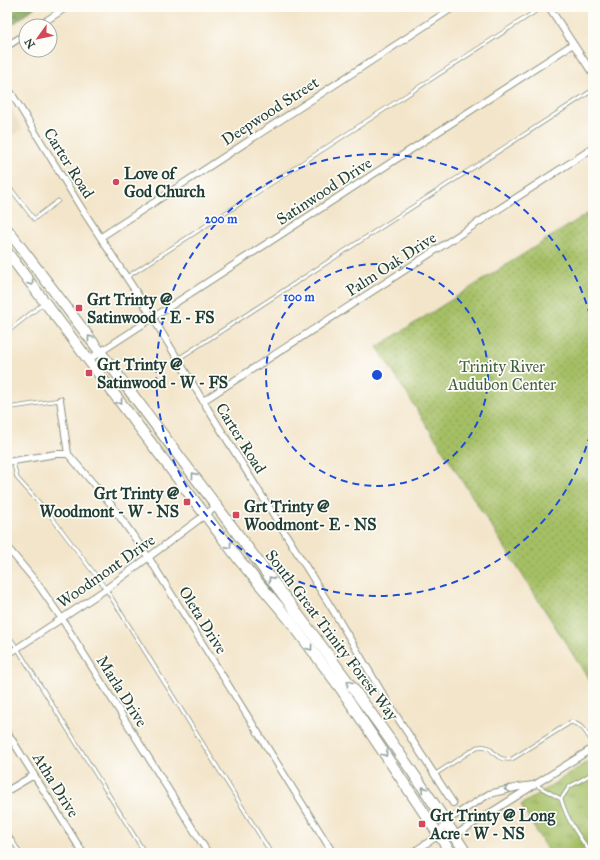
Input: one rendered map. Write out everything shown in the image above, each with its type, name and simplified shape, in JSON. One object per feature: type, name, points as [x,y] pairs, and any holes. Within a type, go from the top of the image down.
[{"type":"main road","name":"South Great Trinity Forest Way","points":[[7,229],[358,694],[410,768],[466,853]]},
{"type":"main road","name":"South Great Trinity Forest Way","points":[[7,252],[240,561],[288,618],[341,689],[450,853]]},
{"type":"street","points":[[50,18],[67,7]]},
{"type":"street","name":"Deepwood Street","points":[[101,237],[454,7]]},
{"type":"street","points":[[549,7],[593,74]]},
{"type":"street","points":[[7,46],[18,39]]},
{"type":"street","name":"Satinwood Drive","points":[[88,360],[573,44]]},
{"type":"street","name":"Carter Road","points":[[7,87],[80,206],[153,318],[334,612],[390,706],[453,803]]},
{"type":"street","name":"Palm Oak Drive","points":[[203,401],[593,148]]},
{"type":"street","points":[[10,461],[56,454],[68,454],[60,400]]},
{"type":"street","name":"Oleta Drive","points":[[68,454],[110,503],[149,558],[330,852]]},
{"type":"street","name":"Woodmont Drive","points":[[7,655],[106,589],[217,506]]},
{"type":"street","name":"Marla Drive","points":[[7,547],[37,583],[62,619],[208,853]]},
{"type":"street","name":"Atha Drive","points":[[7,732],[83,853]]},
{"type":"street","points":[[439,835],[455,836],[593,748]]},
{"type":"street","points":[[7,791],[34,775]]},
{"type":"street","points":[[412,853],[439,835],[446,821],[489,794],[519,786],[535,785]]},
{"type":"lane","points":[[127,277],[542,7]]},
{"type":"lane","points":[[178,360],[593,90]]},
{"type":"lane","points":[[7,184],[34,219],[58,201]]},
{"type":"lane","points":[[7,332],[45,302]]},
{"type":"lane","points":[[7,408],[60,400]]},
{"type":"lane","points":[[10,461],[17,478],[50,515],[106,589],[271,853]]},
{"type":"lane","points":[[7,633],[145,853]]},
{"type":"lane","points":[[434,775],[478,747],[484,746],[491,749],[497,757],[504,760],[512,759],[571,722],[578,724],[584,729],[593,743]]},
{"type":"lane","points":[[561,799],[569,787],[593,774]]},
{"type":"lane","points":[[535,785],[561,799],[573,828],[591,853]]},
{"type":"lane","points":[[7,832],[20,853]]},
{"type":"shaded area","points":[[7,102],[23,129],[7,138]]},
{"type":"green space","points":[[7,7],[35,7],[21,18],[18,18],[18,20],[7,29]]},
{"type":"green space","name":"Trinity River Audubon Center","points":[[593,210],[593,686],[377,347]]},
{"type":"green space","points":[[593,758],[593,853],[549,853],[521,805]]},
{"type":"place","name":"Love of God Church","points":[[116,182]]},
{"type":"place","name":"Grt Trinty @ Satinwood - E - FS","points":[[79,308]]},
{"type":"place","name":"Grt Trinty @ Satinwood - W - FS","points":[[89,373]]},
{"type":"place","name":"Grt Trinty @ Woodmont - W - NS","points":[[187,502]]},
{"type":"place","name":"Grt Trinty @ Woodmont- E - NS","points":[[236,515]]},
{"type":"place","name":"Grt Trinty @ Long Acre - W - NS","points":[[422,824]]}]
